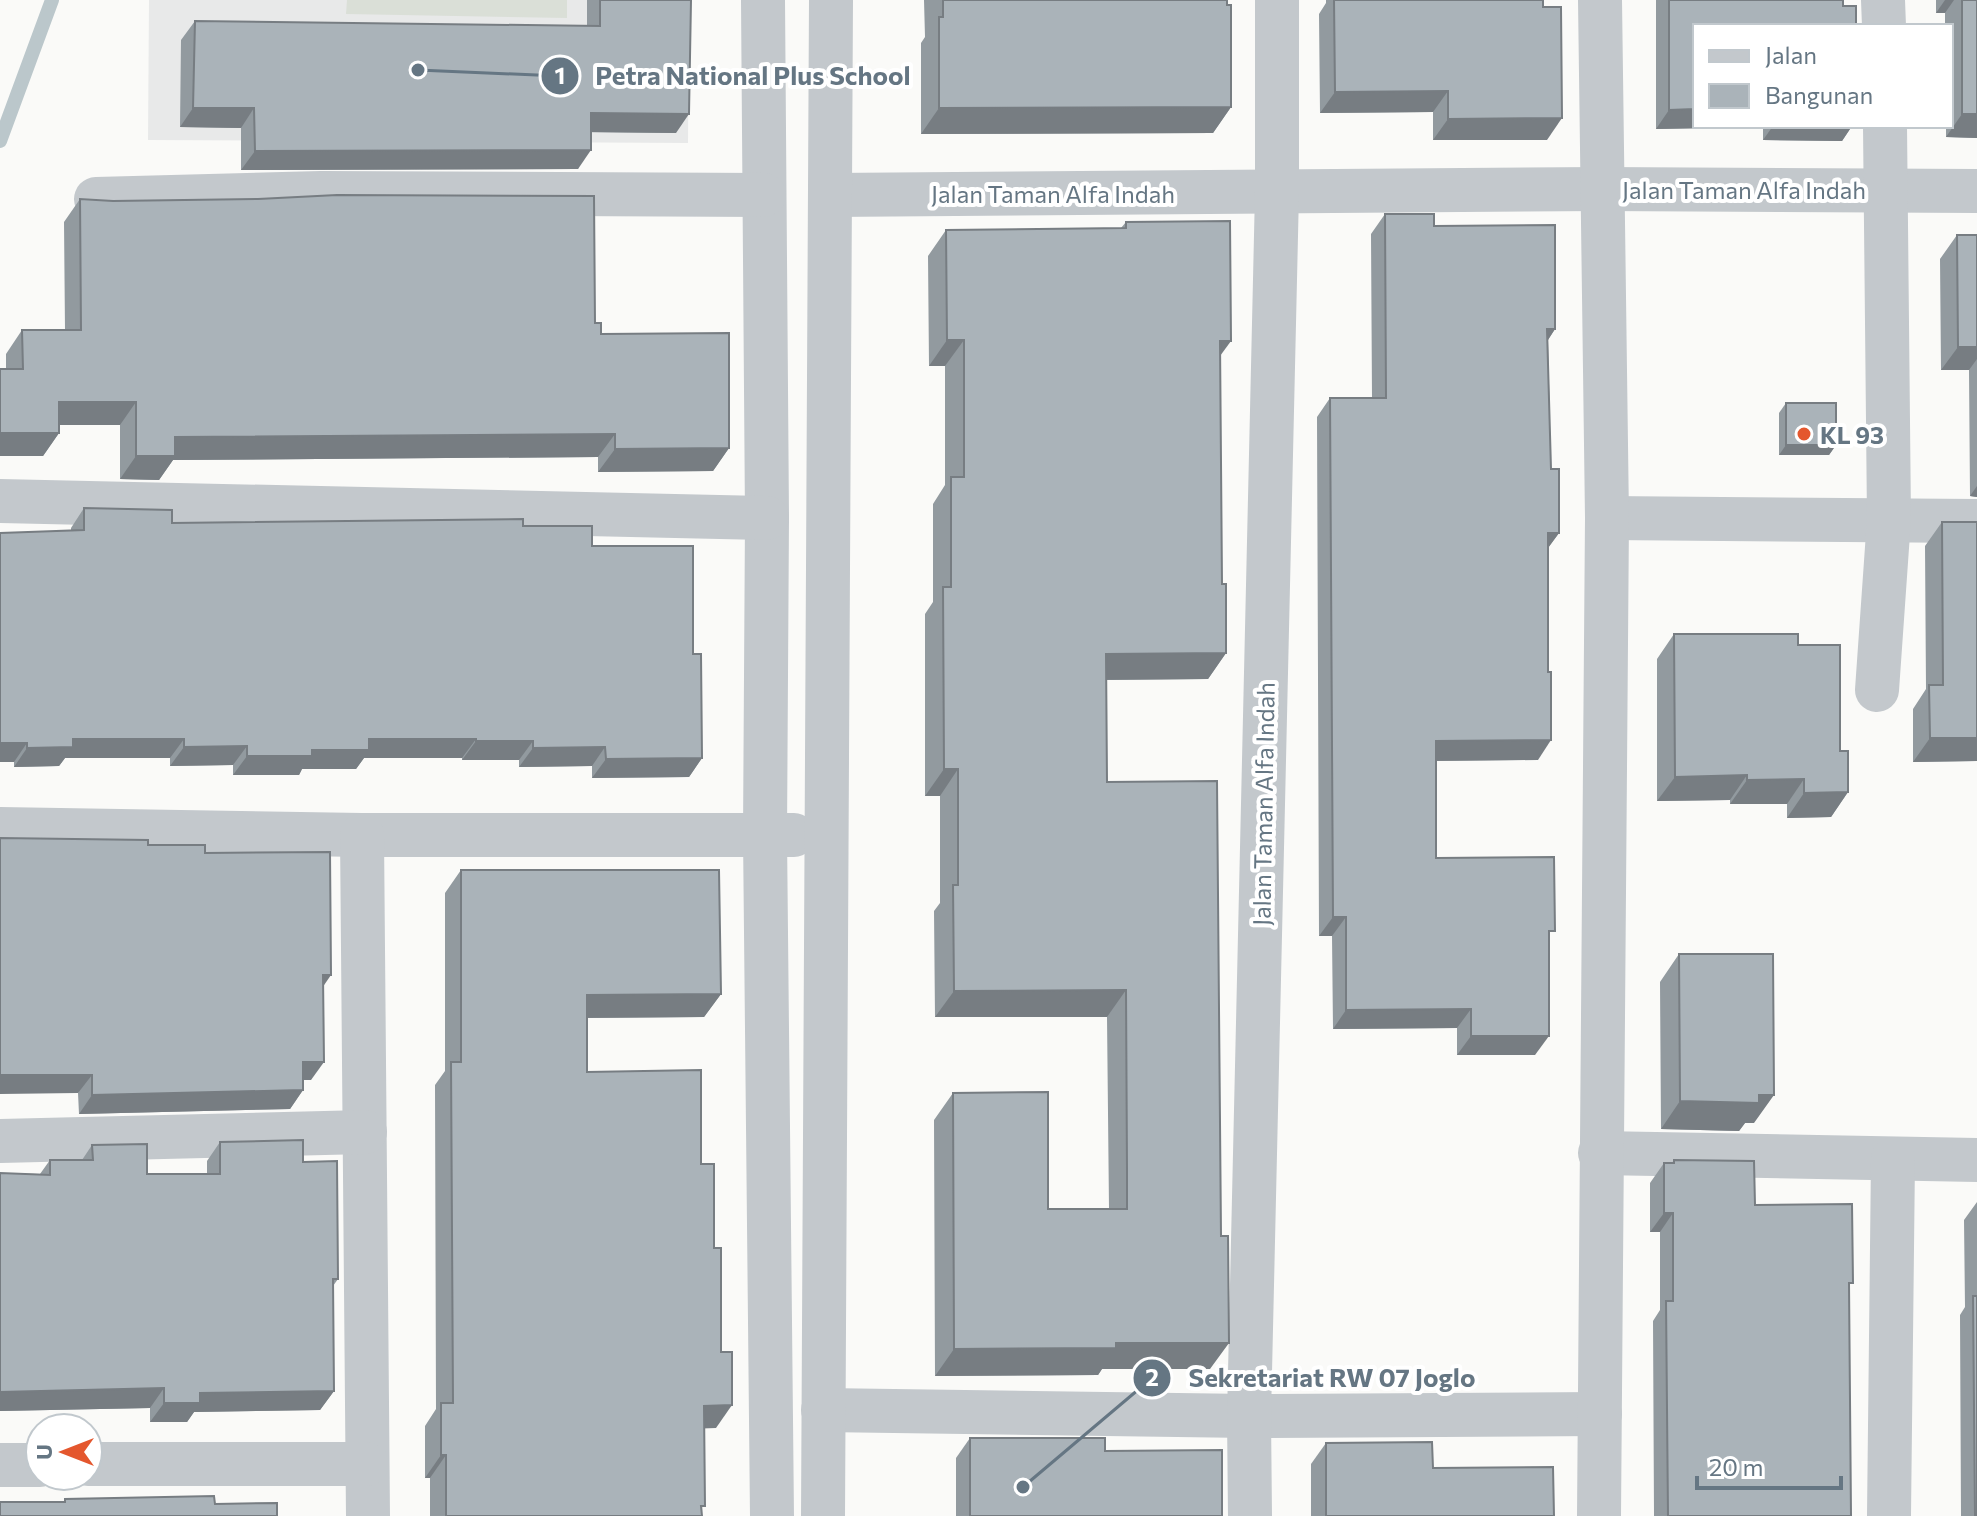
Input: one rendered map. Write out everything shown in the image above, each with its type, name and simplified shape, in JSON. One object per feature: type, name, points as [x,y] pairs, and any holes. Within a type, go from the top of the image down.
[{"type":"street","points":[[763,0],[767,518],[765,835],[772,1516]]},
{"type":"street","points":[[823,1516],[831,0]]},
{"type":"street","name":"Jalan Taman Alfa Indah","points":[[1250,1516],[1249,1416],[1277,192],[1277,0]]},
{"type":"street","name":"Jalan Taman Alfa Indah","points":[[1599,1516],[1607,518],[1600,0]]},
{"type":"street","points":[[1883,0],[1884,24]]},
{"type":"street","name":"Jalan Taman Alfa Indah","points":[[1877,690],[1889,519],[1885,128]]},
{"type":"street","name":"Jalan Taman Alfa Indah","points":[[830,195],[1602,189],[1977,191]]},
{"type":"street","points":[[96,199],[321,193],[764,195]]},
{"type":"street","points":[[0,501],[767,518]]},
{"type":"street","points":[[1607,518],[1977,521]]},
{"type":"street","points":[[0,829],[362,835],[826,835]]},
{"type":"street","points":[[362,835],[368,1516]]},
{"type":"street","points":[[0,1141],[365,1132]]},
{"type":"street","points":[[1600,1153],[1977,1160]]},
{"type":"street","points":[[1889,1516],[1893,1159]]},
{"type":"street","points":[[823,1410],[1249,1416],[1600,1414]]},
{"type":"street","points":[[104,1464],[367,1464]]},
{"type":"street","points":[[0,1465],[24,1465]]},
{"type":"shaded area","points":[[149,0],[689,0],[688,143],[148,140]]},
{"type":"shaded area","points":[[347,0],[567,0],[567,18],[346,14]]},
{"type":"building","points":[[600,0],[691,0],[689,114],[591,113],[591,150],[255,151],[254,108],[193,108],[195,21],[600,26]]},
{"type":"building","points":[[943,0],[1227,0],[1227,5],[1231,5],[1231,107],[939,108],[939,17],[943,17]]},
{"type":"building","points":[[1334,0],[1543,0],[1543,7],[1561,7],[1562,118],[1448,119],[1448,91],[1335,92]]},
{"type":"building","points":[[1669,0],[1843,0],[1843,6],[1856,6],[1856,24],[1693,24],[1693,109],[1669,110]]},
{"type":"building","points":[[1962,0],[1977,0],[1977,114],[1962,114]]},
{"type":"building","points":[[337,195],[594,196],[595,323],[601,323],[601,334],[729,333],[729,448],[615,449],[615,434],[175,437],[175,456],[136,456],[136,402],[59,402],[59,433],[0,433],[0,369],[23,369],[22,330],[81,330],[80,199],[258,199]]},
{"type":"building","points":[[1385,214],[1434,214],[1434,226],[1555,225],[1555,329],[1547,329],[1551,469],[1559,469],[1559,533],[1548,533],[1551,740],[1436,741],[1436,858],[1554,857],[1555,931],[1549,931],[1549,1036],[1471,1036],[1471,1009],[1346,1010],[1346,917],[1333,917],[1330,398],[1386,398]]},
{"type":"building","points":[[1230,221],[1231,341],[1220,341],[1222,584],[1226,584],[1226,653],[1106,654],[1107,782],[1217,781],[1221,1236],[1228,1236],[1229,1343],[1116,1343],[1116,1348],[954,1349],[953,1093],[1048,1092],[1048,1209],[1127,1209],[1126,990],[954,991],[953,885],[958,885],[958,769],[944,769],[943,587],[951,587],[951,477],[964,477],[964,340],[947,340],[946,230],[1126,228],[1126,222]]},
{"type":"building","points":[[1957,235],[1977,235],[1977,347],[1958,347]]},
{"type":"building","name":"KL 93","points":[[1786,403],[1836,403],[1836,445],[1786,445]]},
{"type":"building","points":[[84,508],[172,510],[172,523],[523,519],[523,526],[592,526],[592,546],[693,546],[693,654],[701,654],[702,758],[606,759],[605,747],[533,748],[533,741],[476,739],[369,739],[369,750],[312,750],[312,756],[247,756],[247,746],[184,747],[184,739],[73,739],[73,747],[27,748],[27,743],[0,743],[0,533],[84,530]]},
{"type":"building","points":[[1942,522],[1977,522],[1977,738],[1930,738],[1929,685],[1943,685]]},
{"type":"building","points":[[1674,634],[1798,634],[1798,645],[1840,645],[1840,751],[1848,751],[1848,792],[1804,793],[1804,779],[1747,780],[1747,775],[1675,777]]},
{"type":"building","points":[[0,838],[148,840],[148,845],[205,845],[205,853],[330,852],[331,975],[323,975],[324,1062],[303,1062],[303,1090],[92,1095],[92,1075],[0,1075]]},
{"type":"building","points":[[461,870],[719,870],[721,994],[587,995],[587,1072],[701,1070],[701,1164],[714,1164],[714,1248],[721,1248],[721,1352],[732,1352],[732,1405],[704,1406],[705,1506],[701,1506],[702,1516],[446,1516],[446,1455],[441,1455],[441,1403],[453,1403],[451,1062],[461,1062]]},
{"type":"building","points":[[1679,954],[1773,954],[1774,1095],[1759,1095],[1759,1103],[1680,1101]]},
{"type":"building","points":[[303,1140],[303,1162],[337,1161],[338,1279],[333,1279],[334,1391],[200,1393],[200,1403],[164,1403],[164,1388],[0,1392],[0,1173],[50,1175],[50,1160],[93,1160],[92,1145],[147,1144],[147,1174],[220,1174],[220,1142]]},
{"type":"building","points":[[1674,1160],[1754,1161],[1755,1205],[1852,1204],[1853,1283],[1849,1283],[1851,1516],[1668,1516],[1666,1301],[1673,1301],[1673,1213],[1664,1213],[1664,1163],[1674,1163]]},
{"type":"building","points":[[1973,1296],[1977,1296],[1977,1516],[1975,1516]]},
{"type":"building","points":[[970,1438],[1105,1438],[1105,1451],[1222,1450],[1222,1516],[970,1516]]},
{"type":"building","points":[[1432,1442],[1433,1468],[1553,1467],[1554,1516],[1326,1516],[1326,1443]]},
{"type":"building","points":[[214,1496],[215,1504],[277,1503],[277,1516],[0,1516],[0,1502]]},
{"type":"waterway","points":[[0,141],[52,0]]},
{"type":"place","name":"Petra National Plus School","points":[[418,70]]},
{"type":"place","name":"KL 93","points":[[1804,434]]},
{"type":"place","name":"Sekretariat RW 07 Joglo","points":[[1023,1487]]}]
